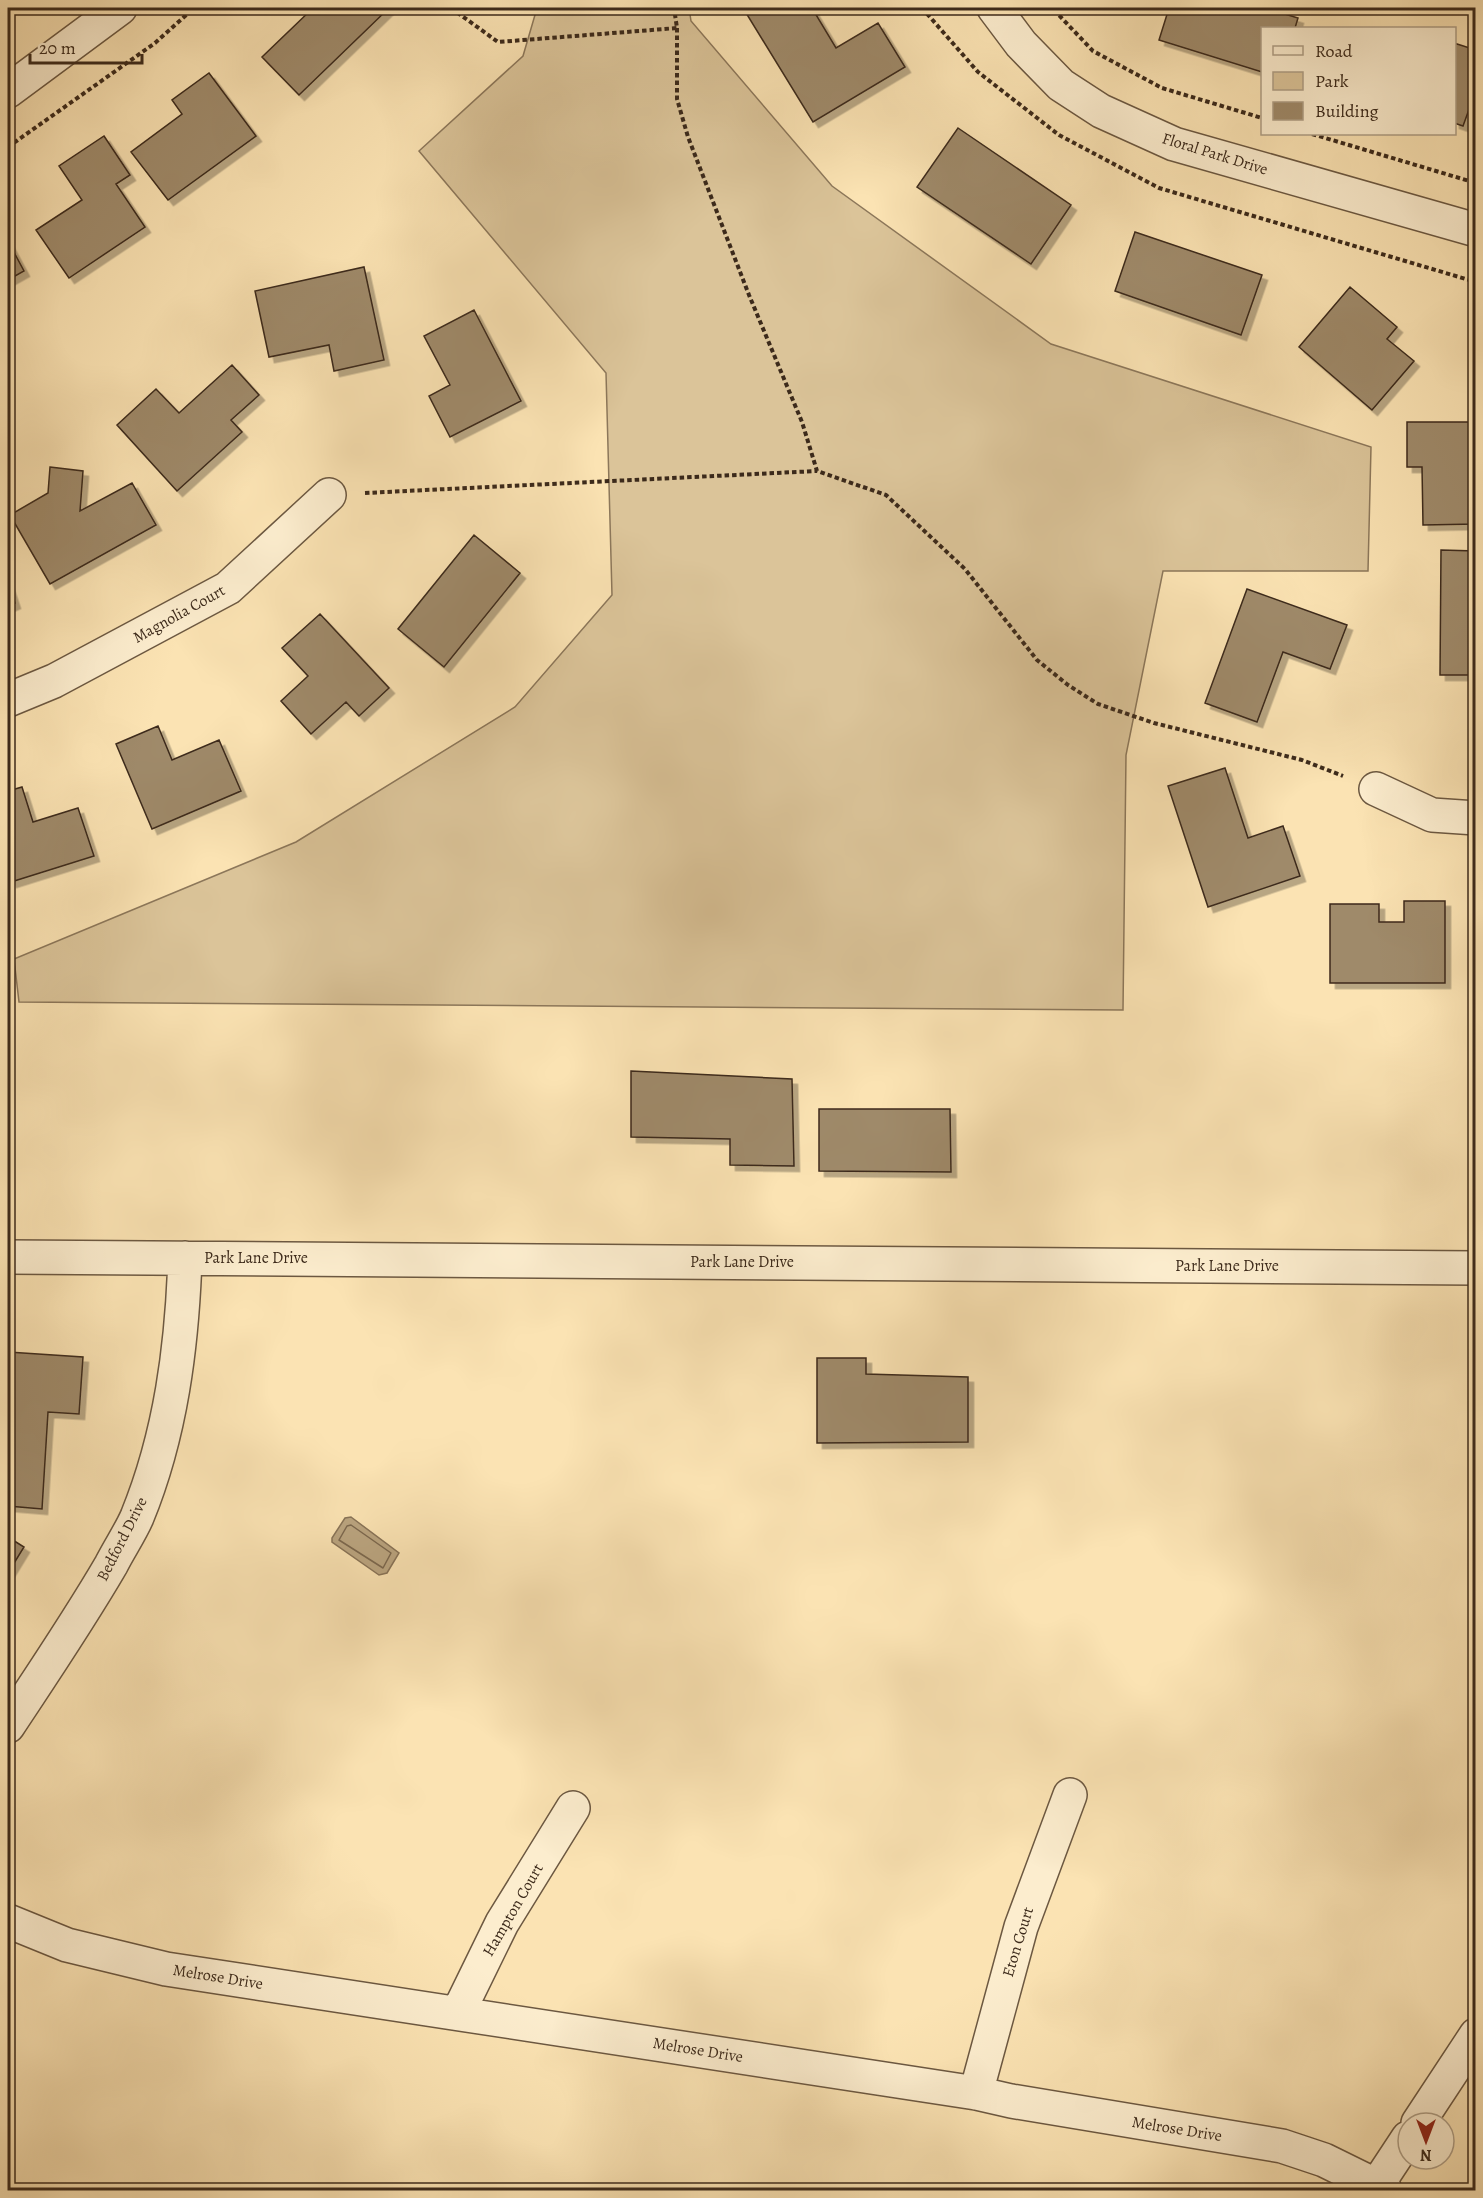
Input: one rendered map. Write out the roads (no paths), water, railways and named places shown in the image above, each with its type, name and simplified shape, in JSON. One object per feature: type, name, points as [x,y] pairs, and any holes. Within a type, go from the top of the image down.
[{"type":"street","points":[[8,91],[120,8]]},
{"type":"street","name":"Floral Park Drive","points":[[994,8],[1021,44],[1061,85],[1101,111],[1174,144],[1476,230]]},
{"type":"street","name":"Magnolia Court","points":[[8,699],[54,681],[228,588],[329,495]]},
{"type":"street","points":[[1376,789],[1432,815],[1476,818]]},
{"type":"street","name":"Park Lane Drive","points":[[8,1257],[1476,1268]]},
{"type":"street","name":"Bedford Drive","points":[[8,1726],[91,1600],[136,1519],[157,1465],[174,1387],[183,1304],[185,1258]]},
{"type":"street","name":"Eton Court","points":[[976,2093],[1021,1927],[1070,1795]]},
{"type":"street","name":"Hampton Court","points":[[458,2013],[502,1923],[573,1808]]},
{"type":"street","name":"Melrose Drive","points":[[8,1921],[67,1945],[166,1969],[976,2093],[1011,2101],[1281,2146],[1323,2160],[1381,2188]]},
{"type":"street","points":[[1426,2111],[1476,2035]]},
{"type":"street","points":[[1381,2188],[1396,2160]]},
{"type":"water","points":[[351,1517],[399,1553],[387,1573],[379,1575],[332,1542],[332,1538],[345,1518]]}]
